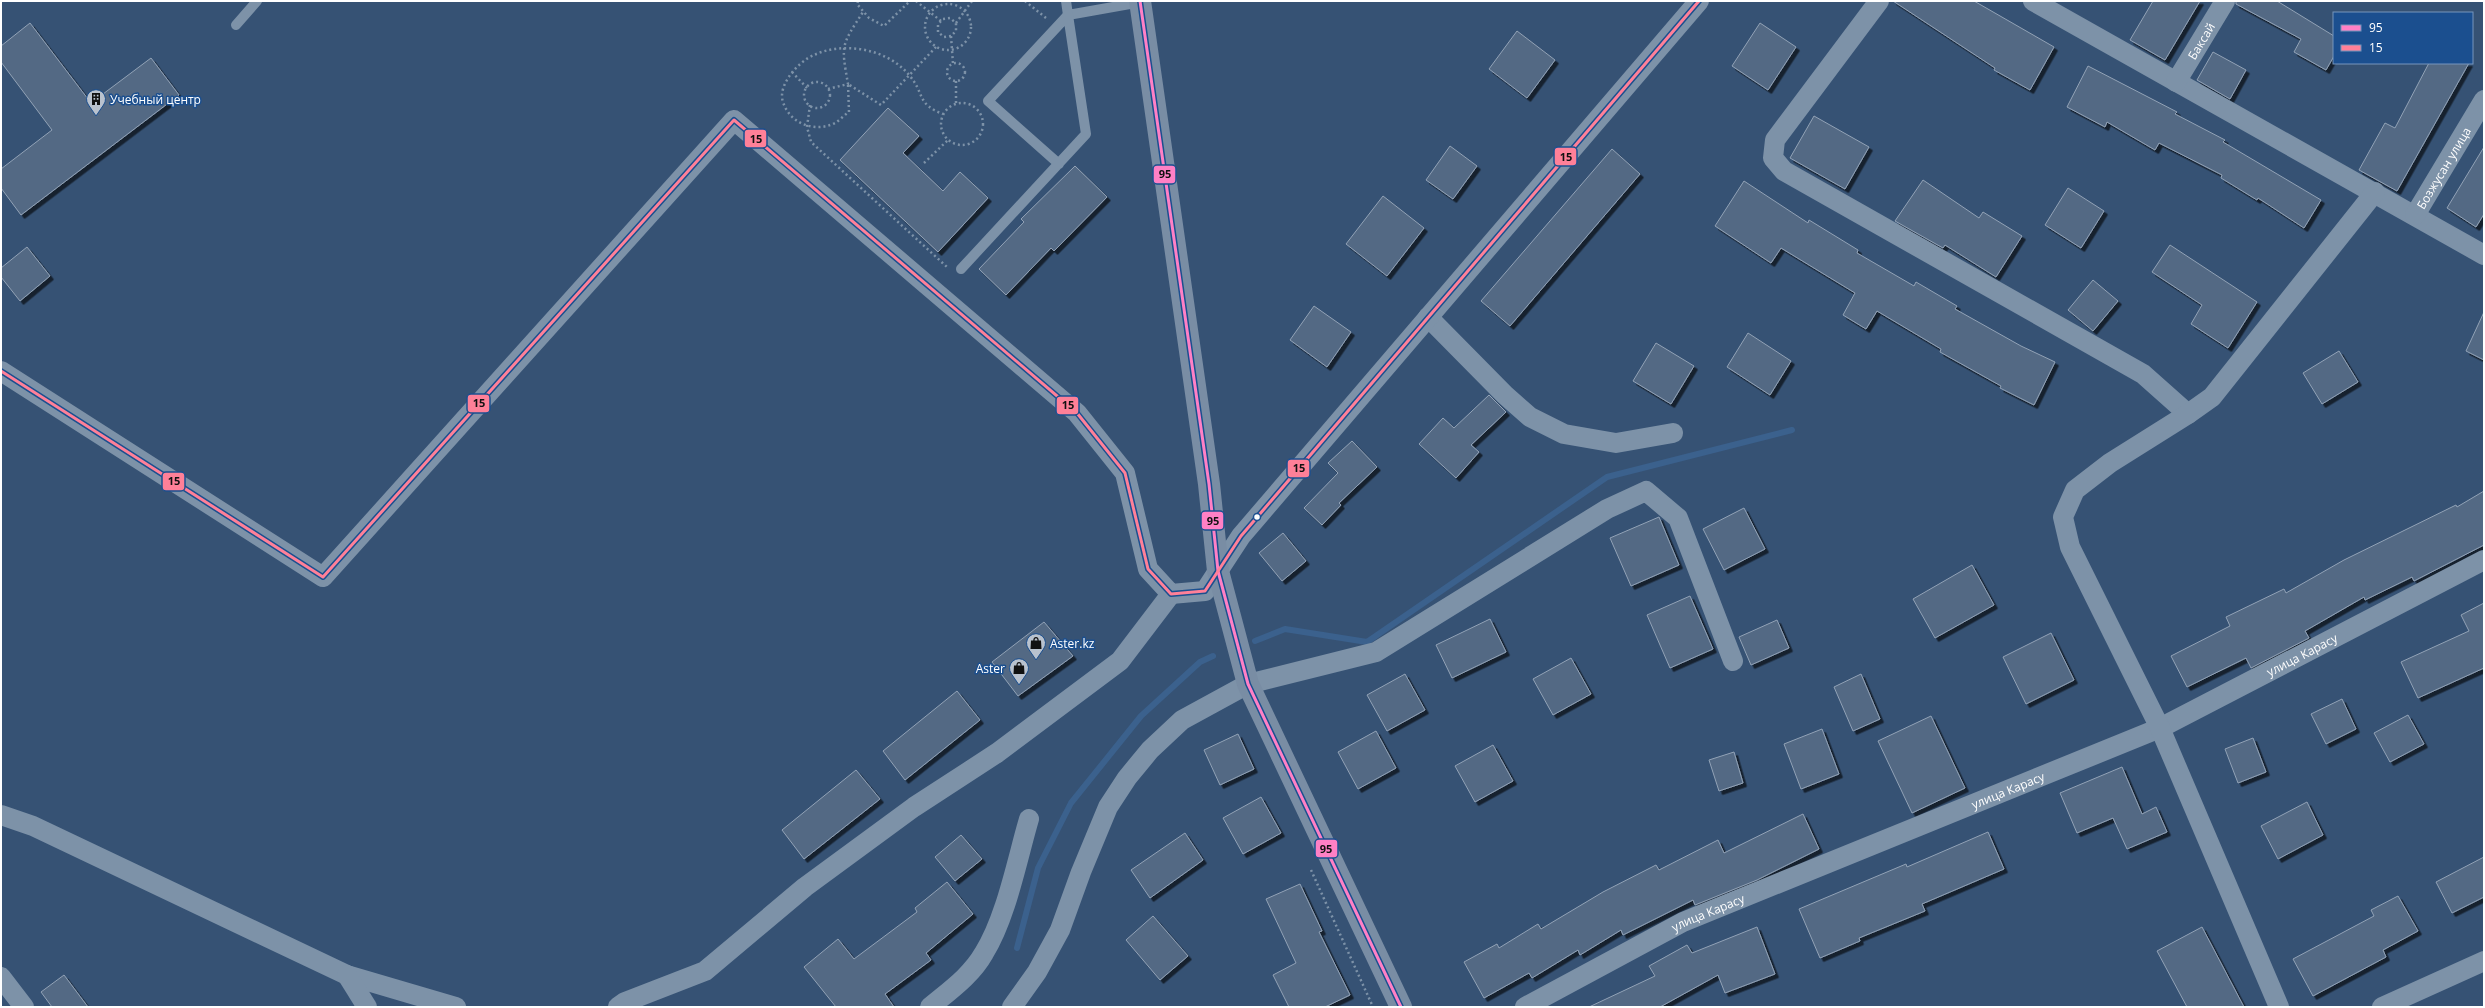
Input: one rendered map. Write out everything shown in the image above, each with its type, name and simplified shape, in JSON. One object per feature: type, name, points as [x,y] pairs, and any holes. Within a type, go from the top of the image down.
[{"type":"street","points":[[618,1007],[624,1002],[705,971],[805,887],[914,806],[998,753],[1120,661],[1171,594],[1204,591],[1241,536],[1699,1]]},
{"type":"street","points":[[1879,1],[1775,140],[1773,158],[1784,171],[2143,374],[2188,414]]},
{"type":"street","points":[[2034,1],[2176,82],[2375,192],[2484,255]]},
{"type":"street","name":"Баксай","points":[[2176,82],[2225,1]]},
{"type":"street","points":[[1140,2],[1209,484],[1218,571],[1248,684],[1401,1007]]},
{"type":"street","name":"Бозжусан улица","points":[[2415,215],[2484,100]]},
{"type":"street","points":[[1,371],[323,577],[734,120],[1077,413],[1125,473],[1148,569],[1171,594]]},
{"type":"street","points":[[2279,1007],[2160,728],[2070,547],[2063,517],[2075,490],[2110,463],[2188,414],[2212,396],[2375,192]]},
{"type":"street","points":[[1428,317],[1505,395],[1530,417],[1564,434],[1616,443],[1673,433]]},
{"type":"street","points":[[1012,1007],[1037,972],[1060,930],[1081,872],[1108,807],[1127,778],[1150,750],[1182,720],[1248,684],[1376,652],[1607,509],[1646,491],[1678,518],[1733,661]]},
{"type":"street","name":"улица Карасу","points":[[1525,1007],[1683,922],[2160,728],[2484,560]]},
{"type":"street","points":[[1,815],[33,826],[347,976],[456,1007]]},
{"type":"street","points":[[930,1007],[967,976],[984,953],[999,920],[1029,819]]},
{"type":"street","points":[[2382,1007],[2484,961]]},
{"type":"street","points":[[347,976],[367,1007]]},
{"type":"street","points":[[1,977],[24,1007]]},
{"type":"lane","points":[[236,25],[257,1]]},
{"type":"lane","points":[[961,269],[1086,134],[1066,1]]},
{"type":"lane","points":[[1059,164],[988,101],[1068,15],[1140,2]]},
{"type":"path","points":[[858,1],[857,4],[869,18],[884,26],[910,1]]},
{"type":"path","points":[[916,1],[941,21]]},
{"type":"path","points":[[956,23],[950,18],[941,21],[938,24],[938,32],[944,37],[951,36],[956,30],[956,23],[972,1]]},
{"type":"path","points":[[1025,1],[1057,27]]},
{"type":"path","points":[[943,4],[954,4],[965,11],[970,19],[971,30],[966,40],[953,49],[947,50],[936,47],[928,39],[924,29],[926,18],[930,13],[943,4]]},
{"type":"path","points":[[863,12],[848,35],[842,49],[848,84],[849,112],[834,123],[817,128],[807,127],[791,116],[782,101],[786,79],[792,72],[813,55],[842,49],[851,48],[874,52],[897,63],[910,75],[928,108],[943,114]]},
{"type":"path","points":[[951,36],[953,64]]},
{"type":"path","points":[[828,89],[848,84],[881,105],[936,47]]},
{"type":"path","points":[[956,62],[964,66],[965,74],[959,81],[951,80],[946,73],[948,65],[953,64],[956,62]]},
{"type":"path","points":[[792,72],[806,88]]},
{"type":"path","points":[[956,81],[956,103]]},
{"type":"path","points":[[822,82],[828,89],[828,102],[818,108],[807,104],[804,92],[810,83],[822,82]]},
{"type":"path","points":[[956,103],[970,104],[981,112],[984,126],[979,138],[968,146],[954,145],[944,136],[940,123],[945,110],[956,103]]},
{"type":"path","points":[[810,105],[807,127],[810,142],[934,258],[953,271],[961,269]]},
{"type":"path","points":[[924,163],[948,140]]},
{"type":"building","points":[[1893,1],[1974,1],[2054,47],[2030,90],[1994,70],[1995,68]]},
{"type":"building","points":[[2153,1],[2200,1],[2165,60],[2130,40]]},
{"type":"building","points":[[2236,1],[2277,1],[2333,35],[2333,58],[2326,70],[2294,52],[2301,39],[2236,4]]},
{"type":"building","name":"Учебный центр","points":[[30,23],[91,103],[151,58],[179,95],[21,215],[1,188],[1,169],[52,130],[1,62],[1,46]]},
{"type":"building","points":[[1760,23],[1796,47],[1768,90],[1732,66]]},
{"type":"building","points":[[1517,31],[1555,60],[1527,98],[1489,69]]},
{"type":"building","points":[[2213,52],[2246,70],[2230,99],[2197,80]]},
{"type":"building","points":[[2428,64],[2468,64],[2397,191],[2359,170],[2385,123],[2395,128]]},
{"type":"building","points":[[2088,66],[2177,112],[2175,114],[2225,140],[2223,142],[2321,200],[2304,228],[2258,198],[2257,200],[2221,178],[2222,175],[2159,143],[2155,150],[2107,122],[2105,127],[2067,107]]},
{"type":"building","points":[[888,108],[919,136],[903,153],[943,191],[960,172],[988,198],[938,252],[840,160]]},
{"type":"building","points":[[1814,116],[1869,147],[1845,189],[1790,158]]},
{"type":"building","points":[[1450,146],[1477,166],[1453,199],[1426,180]]},
{"type":"building","points":[[2484,147],[2484,214],[2476,227],[2447,208]]},
{"type":"building","points":[[1612,149],[1640,174],[1510,326],[1481,301]]},
{"type":"building","points":[[1075,166],[1107,197],[1054,251],[1051,248],[1006,295],[979,269],[1024,222],[1021,219]]},
{"type":"building","points":[[1923,180],[1979,218],[1983,212],[2022,236],[1996,277],[1945,245],[1943,248],[1895,221]]},
{"type":"building","points":[[1744,181],[1808,223],[1809,220],[1858,250],[1857,253],[1914,286],[1916,282],[1957,306],[1955,309],[2021,346],[2055,362],[2034,405],[2000,388],[2001,386],[1940,352],[1941,349],[1877,311],[1866,329],[1843,315],[1855,293],[1781,248],[1771,263],[1715,226]]},
{"type":"building","points":[[2068,188],[2104,211],[2081,248],[2045,225]]},
{"type":"building","points":[[1383,196],[1424,228],[1387,276],[1346,244]]},
{"type":"building","points":[[2170,245],[2257,302],[2228,348],[2191,324],[2202,305],[2152,272]]},
{"type":"building","points":[[27,247],[50,276],[20,301],[1,277],[1,268]]},
{"type":"building","points":[[2093,280],[2118,301],[2093,331],[2068,310]]},
{"type":"building","points":[[1314,306],[1351,332],[1327,367],[1290,340]]},
{"type":"building","points":[[2484,312],[2484,360],[2466,351]]},
{"type":"building","points":[[1748,333],[1791,361],[1770,395],[1727,367]]},
{"type":"building","points":[[1656,343],[1694,366],[1671,404],[1633,381]]},
{"type":"building","points":[[2339,351],[2358,382],[2322,404],[2303,373]]},
{"type":"building","points":[[1489,395],[1506,412],[1471,445],[1479,452],[1456,478],[1419,444],[1443,418],[1454,428]]},
{"type":"building","points":[[1352,441],[1377,467],[1339,503],[1341,505],[1322,525],[1304,508],[1338,473],[1328,463]]},
{"type":"building","points":[[2484,491],[2484,545],[2414,581],[2412,577],[2365,600],[2364,597],[2305,631],[2309,638],[2251,668],[2246,658],[2187,687],[2171,656],[2230,626],[2226,617],[2284,589],[2286,593],[2344,560],[2456,505],[2457,507]]},
{"type":"building","points":[[1744,508],[1765,549],[1724,570],[1703,529]]},
{"type":"building","points":[[1659,517],[1679,565],[1631,586],[1610,538]]},
{"type":"building","points":[[1283,533],[1306,561],[1282,581],[1259,553]]},
{"type":"building","points":[[1972,565],[1994,605],[1935,638],[1913,599]]},
{"type":"building","points":[[1690,596],[1713,649],[1670,668],[1647,615]]},
{"type":"building","points":[[2484,603],[2484,668],[2418,698],[2401,662],[2469,631],[2461,615]]},
{"type":"building","points":[[1490,619],[1506,652],[1452,678],[1436,645]]},
{"type":"building","points":[[1777,620],[1789,648],[1751,665],[1739,637]]},
{"type":"building","points":[[1044,622],[1073,656],[1018,696],[992,662]]},
{"type":"building","points":[[2051,633],[2074,680],[2026,704],[2003,657]]},
{"type":"building","points":[[1571,658],[1591,694],[1553,715],[1533,679]]},
{"type":"building","points":[[1405,674],[1425,710],[1387,731],[1367,695]]},
{"type":"building","points":[[1861,674],[1880,719],[1853,731],[1834,687]]},
{"type":"building","points":[[957,691],[980,720],[905,780],[883,751]]},
{"type":"building","points":[[2342,699],[2356,729],[2326,744],[2311,714]]},
{"type":"building","points":[[2408,715],[2424,744],[2390,762],[2374,733]]},
{"type":"building","points":[[1931,716],[1965,788],[1912,813],[1878,741]]},
{"type":"building","points":[[1822,729],[1839,774],[1801,789],[1784,744]]},
{"type":"building","points":[[1376,731],[1396,768],[1358,789],[1338,752]]},
{"type":"building","points":[[1238,734],[1254,769],[1220,785],[1204,750]]},
{"type":"building","points":[[2253,738],[2266,772],[2238,783],[2225,749]]},
{"type":"building","points":[[1493,745],[1513,781],[1475,802],[1455,766]]},
{"type":"building","points":[[1734,752],[1743,783],[1719,791],[1709,760]]},
{"type":"building","points":[[2122,767],[2142,814],[2156,807],[2167,832],[2127,849],[2113,818],[2077,833],[2060,793]]},
{"type":"building","points":[[856,770],[880,799],[804,859],[782,830]]},
{"type":"building","points":[[1261,797],[1281,833],[1243,854],[1223,818]]},
{"type":"building","points":[[2307,802],[2323,835],[2278,859],[2261,826]]},
{"type":"building","points":[[1803,814],[1819,849],[1757,880],[1695,905],[1693,900],[1623,935],[1621,930],[1580,955],[1578,950],[1532,978],[1529,973],[1484,998],[1464,962],[1497,944],[1499,948],[1538,924],[1541,929],[1603,892],[1656,865],[1659,870],[1718,840],[1724,853]]},
{"type":"building","points":[[1988,832],[2004,869],[1922,904],[1925,911],[1859,938],[1860,941],[1820,958],[1799,909],[1906,864],[1907,867]]},
{"type":"building","points":[[1185,833],[1203,860],[1150,898],[1131,870]]},
{"type":"building","points":[[961,835],[982,859],[955,881],[935,857]]},
{"type":"building","points":[[2484,857],[2484,897],[2452,913],[2436,882]]},
{"type":"building","points":[[947,882],[973,914],[926,953],[931,960],[885,994],[894,1007],[836,1007],[804,967],[838,939],[854,959],[917,912],[915,908]]},
{"type":"building","points":[[1300,884],[1322,931],[1319,932],[1350,995],[1325,1007],[1289,1007],[1273,975],[1296,963],[1266,899]]},
{"type":"building","points":[[2398,896],[2418,931],[2383,950],[2386,957],[2313,996],[2293,959],[2374,916],[2371,910]]},
{"type":"building","points":[[1153,916],[1188,956],[1160,980],[1126,940]]},
{"type":"building","points":[[1757,927],[1775,974],[1725,993],[1718,975],[1660,1007],[1589,1007],[1655,976],[1649,966],[1687,945],[1692,953]]},
{"type":"building","points":[[2202,927],[2244,1007],[2187,1007],[2157,951]]},
{"type":"building","points":[[64,975],[88,1007],[52,1007],[41,992]]},
{"type":"waterway","points":[[1255,641],[1285,629],[1367,642],[1607,477],[1792,430]]},
{"type":"waterway","points":[[1017,948],[1038,868],[1071,803],[1141,716],[1200,662],[1213,656]]},
{"type":"transit line","name":"95","points":[[1140,1],[1209,484],[1218,571],[1248,684],[1401,1007]]},
{"type":"transit line","name":"15","points":[[1,371],[323,577],[734,120],[1077,413],[1125,473],[1148,569],[1171,594],[1205,591],[1241,536],[1699,1]]},
{"type":"place","name":"Учебный центр","points":[[96,116]]},
{"type":"place","name":"Aster.kz","points":[[1036,660]]},
{"type":"place","name":"Aster","points":[[1019,685]]}]
